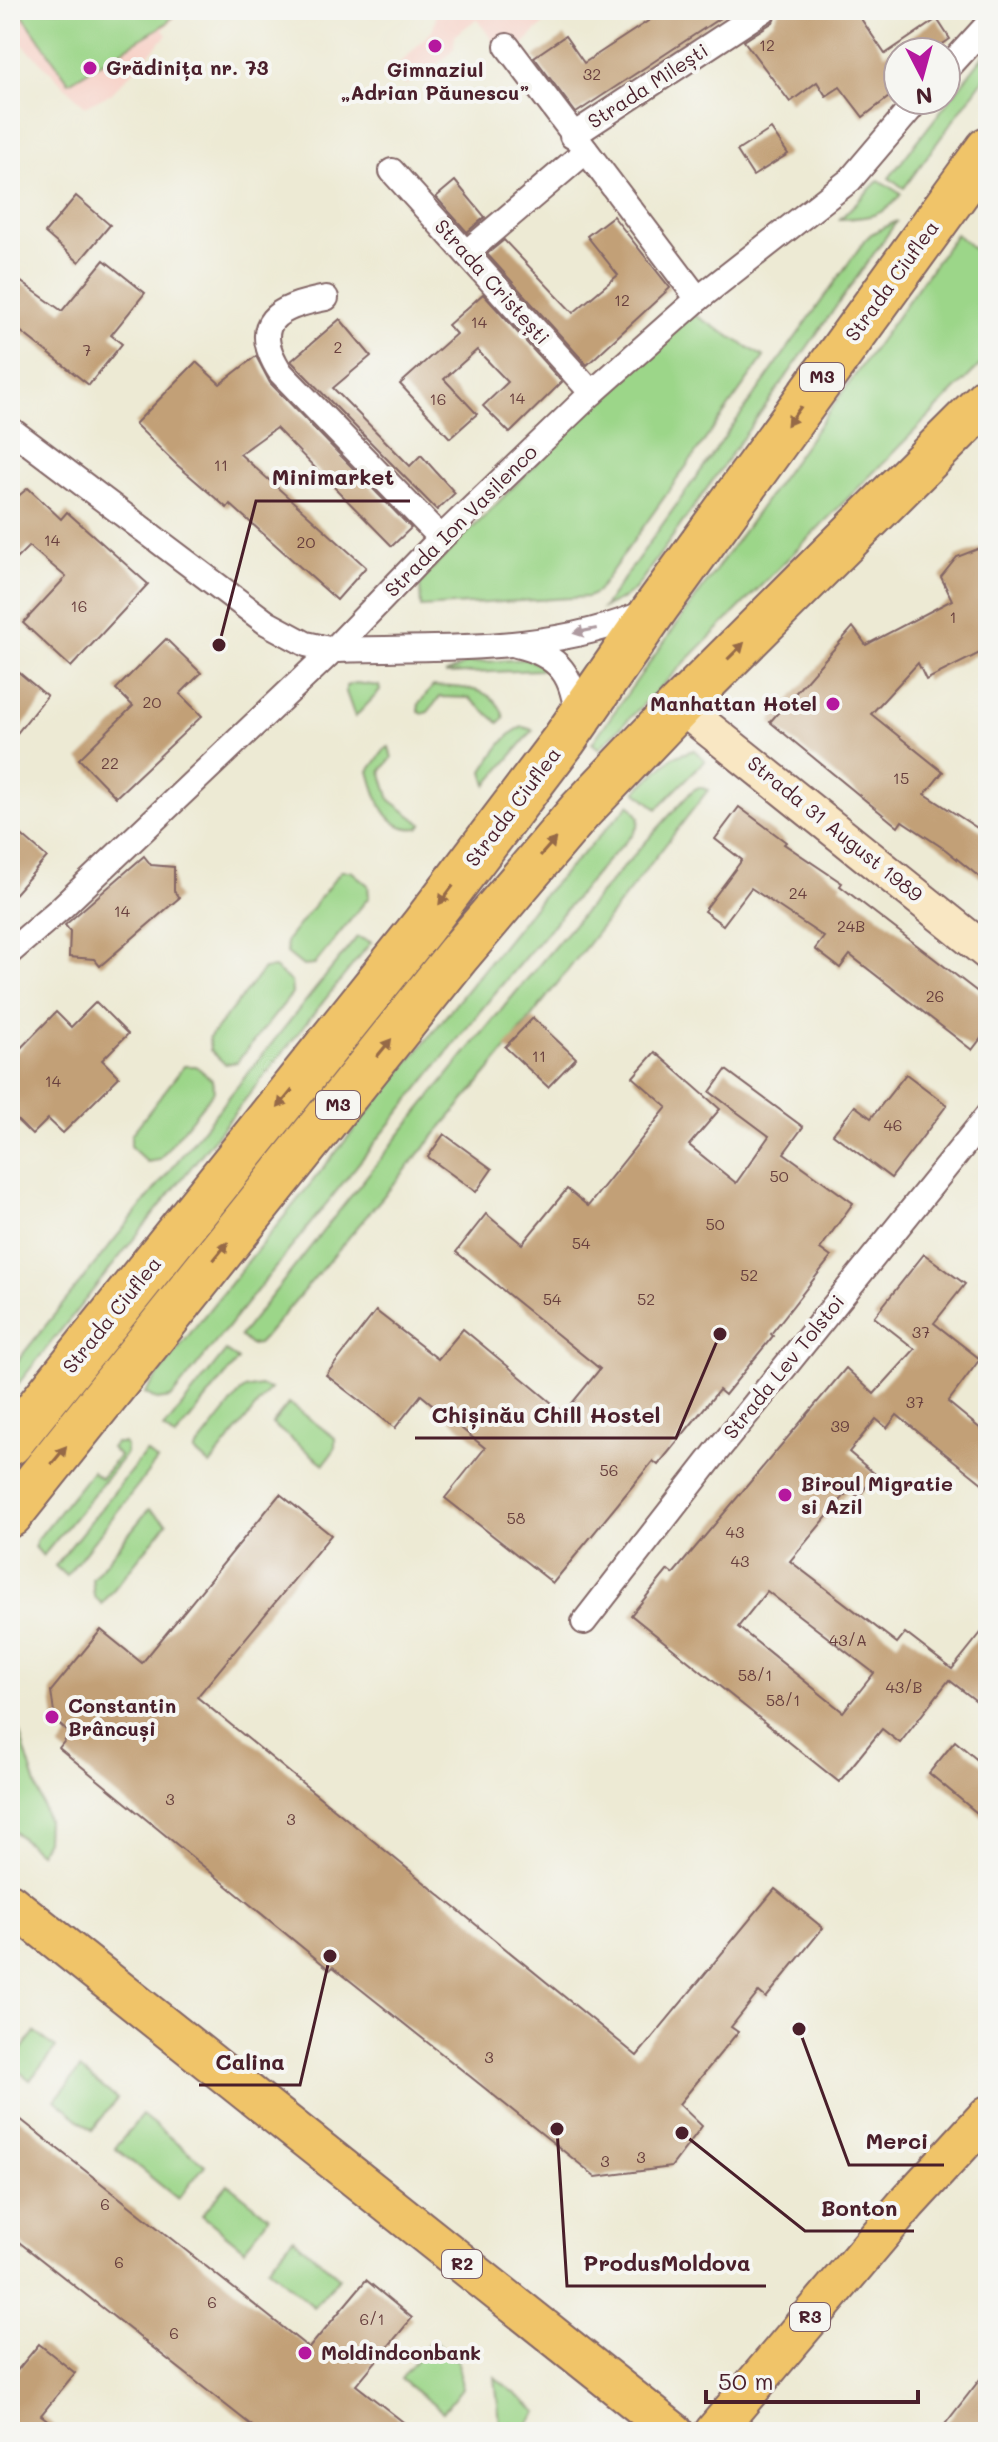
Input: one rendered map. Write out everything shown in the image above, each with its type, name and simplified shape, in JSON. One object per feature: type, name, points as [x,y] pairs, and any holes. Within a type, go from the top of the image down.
[{"type":"highway","name":"Strada Ciuflea","points":[[10,1443],[423,926],[577,721],[988,149]]},
{"type":"highway","name":"M3","points":[[10,1515],[457,956],[580,811],[680,706],[988,399]]},
{"type":"main road","name":"R2","points":[[10,1903],[674,2432]]},
{"type":"main road","name":"R3","points":[[714,2432],[897,2215],[988,2115]]},
{"type":"street","name":"Strada Milești","points":[[466,253],[579,144],[764,10]]},
{"type":"street","points":[[962,52],[988,24]]},
{"type":"street","name":"Strada Milești","points":[[507,46],[698,299]]},
{"type":"street","name":"Strada Ion Vasilenco","points":[[10,952],[61,908],[333,650],[441,538],[592,393],[698,299],[850,180],[904,116]]},
{"type":"street","name":"Strada Cristești","points":[[392,171],[592,393]]},
{"type":"street","points":[[326,298],[291,306],[272,320],[267,329],[268,351],[281,373],[441,538]]},
{"type":"street","points":[[10,429],[267,623],[306,644],[333,650],[510,644],[607,626],[657,606]]},
{"type":"street","points":[[510,644],[531,648],[561,666],[575,695],[577,721]]},
{"type":"street","name":"Strada 31 August 1989","points":[[680,706],[988,953]]},
{"type":"street","name":"Strada Lev Tolstoi","points":[[584,1622],[717,1451],[988,1115]]},
{"type":"shaded area","name":"Grădinița nr. 73","points":[[10,10],[182,10],[163,30],[167,35],[111,94],[85,106],[10,32]]},
{"type":"shaded area","name":"Gimnaziul „Adrian Păunescu”","points":[[431,10],[558,10],[522,45],[504,57],[477,19],[455,35],[454,48],[444,59],[406,85],[393,71],[433,29],[436,18]]},
{"type":"green space","name":"Grădinița nr. 73","points":[[19,10],[178,10],[167,23],[69,82]]},
{"type":"green space","points":[[988,50],[988,73],[962,109],[962,84]]},
{"type":"green space","points":[[937,116],[957,116],[904,188],[889,178]]},
{"type":"green space","points":[[879,180],[901,194],[895,202],[874,215],[840,219]]},
{"type":"green space","points":[[897,221],[636,588],[603,608],[865,240]]},
{"type":"green space","points":[[956,234],[988,261],[988,357],[599,749],[592,743]]},
{"type":"green space","points":[[688,311],[764,357],[597,592],[588,597],[421,607],[420,586],[426,575]]},
{"type":"green space","points":[[528,659],[542,667],[540,670],[445,674],[468,663]]},
{"type":"green space","points":[[356,683],[379,686],[380,691],[355,717],[346,686]]},
{"type":"green space","points":[[433,686],[465,688],[485,694],[500,707],[504,718],[499,723],[469,698],[440,697],[428,712],[422,714],[418,711],[419,704]]},
{"type":"green space","points":[[523,727],[533,730],[487,785],[483,771],[506,739]]},
{"type":"green space","points":[[389,747],[392,758],[381,771],[390,800],[422,824],[419,828],[398,825],[384,810],[375,791],[369,771]]},
{"type":"green space","points":[[694,750],[705,760],[657,809],[636,791],[673,757]]},
{"type":"green space","points":[[699,787],[708,790],[490,1070],[262,1340],[250,1345],[240,1336],[405,1127],[575,923],[693,790]]},
{"type":"green space","points":[[630,804],[639,817],[633,834],[494,994],[171,1398],[157,1400],[145,1393],[546,892]]},
{"type":"green space","points":[[341,871],[351,871],[368,885],[369,897],[314,965],[303,966],[287,953],[286,941]]},
{"type":"green space","points":[[357,937],[371,942],[10,1394],[10,1370]]},
{"type":"green space","points":[[274,968],[291,982],[292,994],[237,1062],[225,1064],[210,1050],[209,1038],[264,969]]},
{"type":"green space","points":[[184,1066],[196,1066],[212,1080],[214,1091],[159,1160],[147,1162],[131,1147],[131,1135]]},
{"type":"green space","points":[[226,1351],[238,1360],[175,1438],[164,1429]]},
{"type":"green space","points":[[260,1386],[270,1389],[210,1465],[194,1451],[240,1393]]},
{"type":"green space","points":[[289,1403],[335,1438],[335,1449],[324,1464],[272,1424]]},
{"type":"green space","points":[[115,1443],[124,1443],[126,1453],[43,1556],[35,1547],[36,1541],[92,1471],[101,1478],[119,1456],[111,1448]]},
{"type":"green space","points":[[146,1452],[157,1461],[66,1576],[55,1566]]},
{"type":"green space","points":[[149,1509],[167,1523],[102,1604],[94,1596],[92,1579]]},
{"type":"green space","points":[[13,1712],[47,1820],[46,1840],[39,1853],[10,1828],[10,1716]]},
{"type":"green space","points":[[35,2032],[56,2048],[30,2080],[10,2064]]},
{"type":"green space","points":[[80,2069],[117,2099],[92,2130],[55,2100]]},
{"type":"green space","points":[[142,2115],[205,2165],[178,2199],[115,2148]]},
{"type":"green space","points":[[228,2184],[269,2217],[244,2249],[202,2215]]},
{"type":"green space","points":[[293,2238],[339,2277],[314,2307],[268,2268]]},
{"type":"green space","points":[[432,2340],[458,2361],[462,2388],[443,2412],[401,2379]]},
{"type":"green space","points":[[495,2377],[538,2412],[522,2432],[501,2432]]},
{"type":"building","points":[[665,10],[732,10],[576,113],[534,57],[565,36],[584,63]]},
{"type":"building","points":[[779,10],[855,10],[882,50],[882,102],[863,117],[840,87],[826,96],[817,82],[790,102],[744,41],[773,22]]},
{"type":"building","points":[[937,19],[948,36],[912,36]]},
{"type":"building","points":[[771,129],[788,154],[753,176],[737,151]]},
{"type":"building","points":[[455,181],[485,217],[467,232],[436,197]]},
{"type":"building","points":[[76,196],[110,225],[79,262],[45,233]]},
{"type":"building","points":[[613,216],[670,288],[587,365],[487,254],[504,240],[573,313],[618,275],[587,236]]},
{"type":"building","points":[[104,260],[145,293],[111,335],[122,344],[89,385],[10,323],[10,274],[62,311]]},
{"type":"building","points":[[483,294],[562,382],[510,433],[483,406],[508,382],[477,350],[444,379],[477,414],[450,438],[400,384],[456,334],[448,325]]},
{"type":"building","points":[[340,319],[371,356],[333,388],[410,466],[421,455],[455,493],[437,510],[291,361]]},
{"type":"building","points":[[256,356],[270,383],[411,528],[392,546],[276,428],[240,454],[366,567],[337,600],[230,504],[227,508],[176,464],[135,424],[196,362],[220,384]]},
{"type":"building","points":[[28,488],[61,519],[67,512],[148,584],[71,667],[23,623],[66,577],[29,546],[10,565],[10,503]]},
{"type":"building","points":[[988,545],[988,649],[926,680],[918,663],[871,714],[943,772],[925,794],[988,835],[988,884],[946,850],[902,821],[898,827],[770,722],[853,627],[866,645],[952,600],[941,577],[957,557]]},
{"type":"building","points":[[166,639],[201,673],[180,694],[202,716],[116,797],[79,759],[133,706],[116,689]]},
{"type":"building","points":[[10,665],[47,696],[10,742]]},
{"type":"building","points":[[739,807],[786,842],[784,844],[842,883],[840,886],[988,1000],[988,1029],[972,1050],[850,955],[840,968],[815,949],[824,937],[751,888],[723,925],[704,911],[742,860],[715,839]]},
{"type":"building","points":[[10,825],[47,857],[10,899]]},
{"type":"building","points":[[144,856],[151,865],[174,867],[174,891],[179,898],[100,966],[94,959],[69,957],[70,931],[65,925]]},
{"type":"building","points":[[96,1002],[128,1034],[102,1060],[119,1077],[63,1133],[48,1119],[32,1135],[10,1113],[10,1059],[56,1012],[71,1027]]},
{"type":"building","points":[[533,1018],[576,1058],[548,1087],[505,1047]]},
{"type":"building","points":[[655,1052],[720,1109],[689,1145],[736,1183],[769,1136],[710,1092],[726,1070],[803,1127],[784,1153],[853,1203],[820,1249],[831,1257],[771,1334],[773,1336],[725,1395],[719,1390],[658,1465],[653,1461],[553,1583],[445,1498],[485,1448],[421,1395],[395,1428],[326,1375],[376,1311],[438,1359],[463,1329],[564,1413],[600,1369],[456,1252],[486,1214],[522,1244],[567,1189],[588,1206],[667,1107],[633,1077]]},
{"type":"building","points":[[906,1074],[947,1105],[891,1178],[833,1134],[855,1106],[871,1118]]},
{"type":"building","points":[[444,1134],[492,1169],[476,1192],[428,1157]]},
{"type":"building","points":[[924,1254],[965,1284],[934,1323],[980,1359],[948,1402],[988,1435],[988,1488],[897,1415],[887,1428],[876,1419],[849,1452],[876,1475],[858,1497],[850,1489],[790,1561],[897,1643],[905,1633],[952,1669],[988,1624],[988,1710],[949,1680],[900,1743],[882,1729],[839,1782],[631,1615],[668,1570],[673,1574],[846,1368],[874,1394],[915,1349],[874,1317]],"holes":[[[767,1591],[874,1673],[843,1712],[738,1627]]]},
{"type":"building","points":[[280,1494],[331,1535],[197,1697],[637,2056],[775,1889],[823,1928],[766,1998],[759,1992],[731,2027],[738,2032],[679,2104],[702,2126],[671,2167],[596,2177],[333,1967],[330,1970],[59,1748],[70,1734],[55,1720],[51,1691],[101,1630],[142,1663]]},
{"type":"building","points":[[955,1741],[988,1769],[988,1822],[929,1773]]},
{"type":"building","points":[[10,2111],[309,2348],[366,2280],[412,2318],[356,2385],[416,2432],[260,2432],[10,2235]]},
{"type":"building","points":[[39,2344],[75,2373],[41,2415],[63,2432],[10,2432],[10,2379]]},
{"type":"building","points":[[988,2369],[988,2432],[939,2432]]},
{"type":"place","name":"Gimnaziul „Adrian Păunescu”","points":[[435,46]]},
{"type":"place","name":"Grădinița nr. 73","points":[[90,68]]},
{"type":"place","name":"Minimarket","points":[[219,645]]},
{"type":"place","name":"Manhattan Hotel","points":[[833,704]]},
{"type":"place","name":"Chișinău Chill Hostel","points":[[720,1334]]},
{"type":"place","name":"Biroul Migratie si Azil","points":[[785,1495]]},
{"type":"place","name":"Constantin Brâncuși","points":[[52,1717]]},
{"type":"place","name":"Calina","points":[[330,1956]]},
{"type":"place","name":"Merci","points":[[799,2029]]},
{"type":"place","name":"ProdusMoldova","points":[[557,2129]]},
{"type":"place","name":"Bonton","points":[[682,2133]]},
{"type":"place","name":"Moldindconbank","points":[[305,2353]]}]
